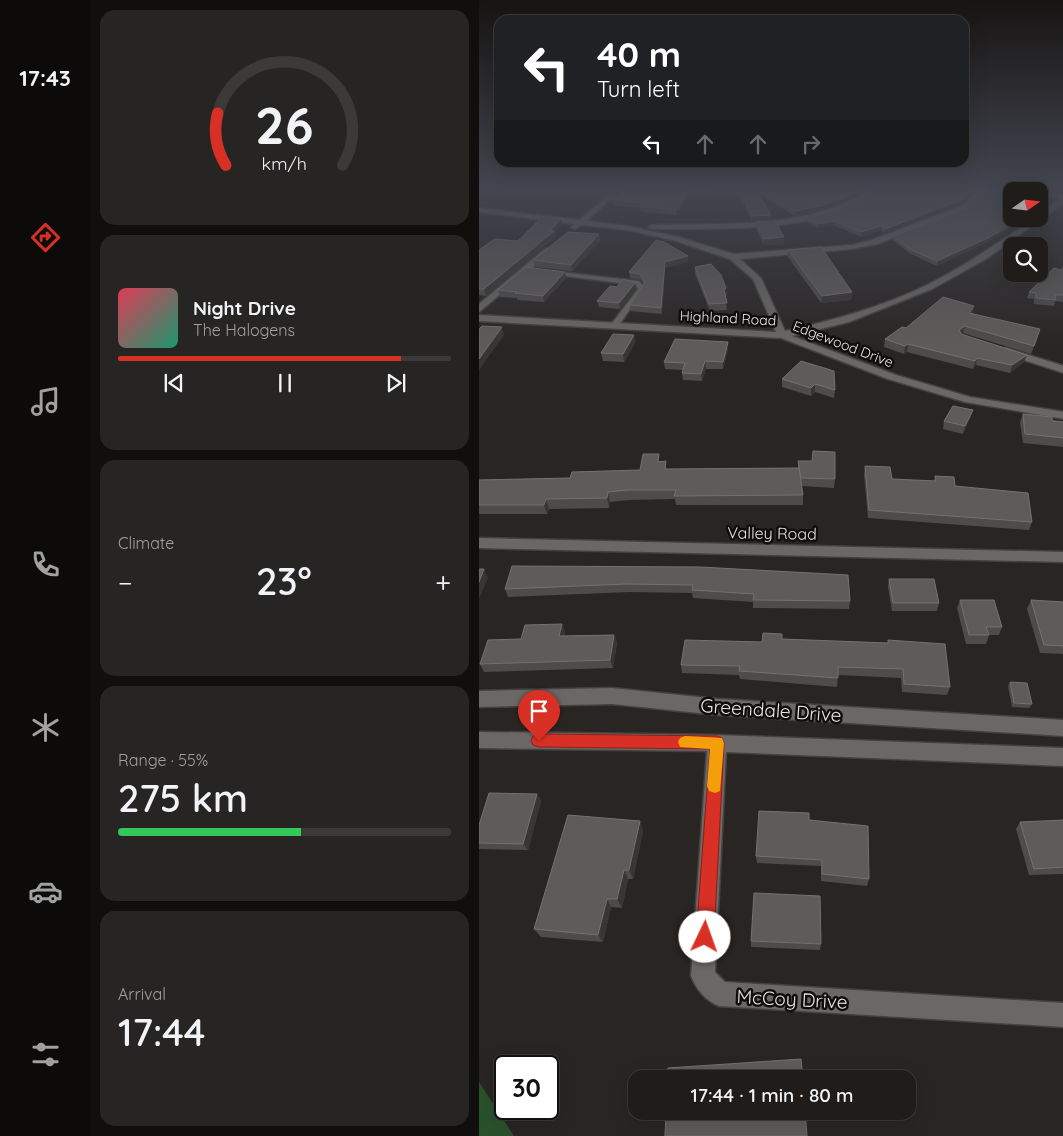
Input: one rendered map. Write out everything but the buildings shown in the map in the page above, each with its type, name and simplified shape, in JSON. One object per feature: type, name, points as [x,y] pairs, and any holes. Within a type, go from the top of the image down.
[{"type":"street","name":"Edgewood Drive","points":[[687,242],[733,257],[757,278],[782,335],[892,377],[961,397],[1063,416]]},
{"type":"street","points":[[733,257],[853,247],[874,242]]},
{"type":"street","name":"Highland Road","points":[[479,318],[782,335],[846,320],[929,287],[983,257],[1005,242]]},
{"type":"street","points":[[479,309],[553,246]]},
{"type":"street","points":[[991,346],[1063,370]]},
{"type":"street","name":"Valley Road","points":[[479,542],[1063,558]]},
{"type":"street","name":"Greendale Drive","points":[[479,699],[612,696],[719,707],[1063,728]]},
{"type":"street","points":[[479,740],[717,743],[1063,757]]},
{"type":"street","name":"McCoy Drive","points":[[717,743],[703,976],[719,994],[1063,1015]]},
{"type":"lane","points":[[526,270],[535,271]]},
{"type":"lane","points":[[545,272],[638,283],[641,289],[614,326]]},
{"type":"green space","points":[[479,1082],[494,1105],[494,1120],[504,1120],[514,1136],[479,1136]]},
{"type":"slow traffic","points":[[685,742],[717,743],[715,786]]},
{"type":"route","points":[[539,741],[717,743],[705,937]]}]
